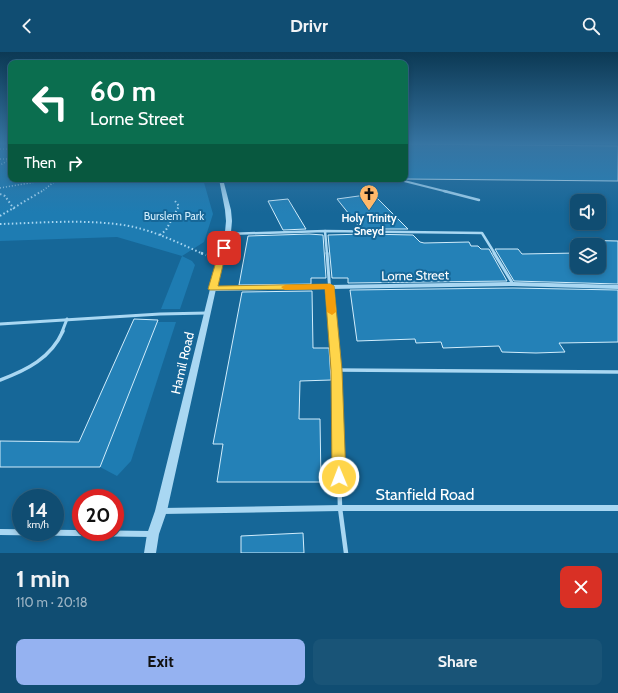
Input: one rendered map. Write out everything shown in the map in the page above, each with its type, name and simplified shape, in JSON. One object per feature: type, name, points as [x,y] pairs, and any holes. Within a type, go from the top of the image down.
[{"type":"street","name":"Hamil Road","points":[[150,553],[153,534],[161,511],[230,221],[222,182]]},
{"type":"street","name":"Lorne Street","points":[[213,289],[513,284],[618,287]]},
{"type":"street","name":"Stanfield Road","points":[[161,511],[340,508],[618,508]]},
{"type":"street","points":[[0,532],[153,534]]},
{"type":"lane","points":[[408,182],[479,200]]},
{"type":"lane","points":[[325,231],[336,370],[340,508],[346,553]]},
{"type":"lane","points":[[227,234],[325,231],[482,233],[513,284]]},
{"type":"lane","points":[[0,324],[160,314],[207,313]]},
{"type":"lane","points":[[0,380],[21,371],[45,357],[56,343],[67,320]]},
{"type":"lane","points":[[336,370],[618,372]]},
{"type":"path","points":[[0,188],[35,182]]},
{"type":"path","points":[[0,216],[40,193],[54,182]]},
{"type":"path","points":[[0,194],[5,196],[14,209]]},
{"type":"path","points":[[160,235],[166,230],[179,206],[174,201]]},
{"type":"path","points":[[0,224],[76,223],[123,226],[160,235],[220,260]]},
{"type":"green space","name":"Burslem Park","points":[[0,166],[8,166],[8,182],[204,182],[213,214],[204,242],[182,256],[117,237],[0,241]]},
{"type":"green space","points":[[182,256],[192,261],[195,265],[180,309],[161,309]]},
{"type":"green space","points":[[157,322],[176,322],[131,461],[117,476],[100,467]]},
{"type":"building","points":[[408,166],[618,166],[618,181],[408,179]]},
{"type":"building","points":[[373,194],[408,229],[361,229],[337,199]]},
{"type":"building","points":[[288,199],[306,229],[283,230],[268,201]]},
{"type":"building","points":[[323,235],[326,278],[311,278],[311,284],[239,285],[248,236]]},
{"type":"building","points":[[328,235],[413,235],[420,242],[424,243],[469,242],[471,246],[478,246],[481,249],[489,249],[507,281],[348,283],[348,278],[332,278]]},
{"type":"building","points":[[606,241],[618,241],[618,284],[514,281],[495,249],[518,249],[522,254],[570,253],[570,274],[606,274]]},
{"type":"building","points":[[513,288],[618,290],[618,342],[559,343],[565,352],[536,353],[502,352],[499,346],[443,348],[441,342],[416,343],[415,339],[357,341],[350,290]]},
{"type":"building","points":[[312,291],[313,348],[329,348],[331,380],[300,381],[299,419],[320,419],[321,482],[217,482],[223,444],[213,444],[242,292]]},
{"type":"building","points":[[134,319],[158,320],[100,467],[0,467],[0,441],[79,442]]},
{"type":"building","points":[[303,533],[304,553],[241,553],[241,536]]},
{"type":"slow traffic","points":[[285,287],[330,286],[332,312]]},
{"type":"place","name":"Holy Trinity Sneyd","points":[[369,211]]},
{"type":"route","points":[[224,248],[213,289],[330,286],[336,370],[339,477]]}]
